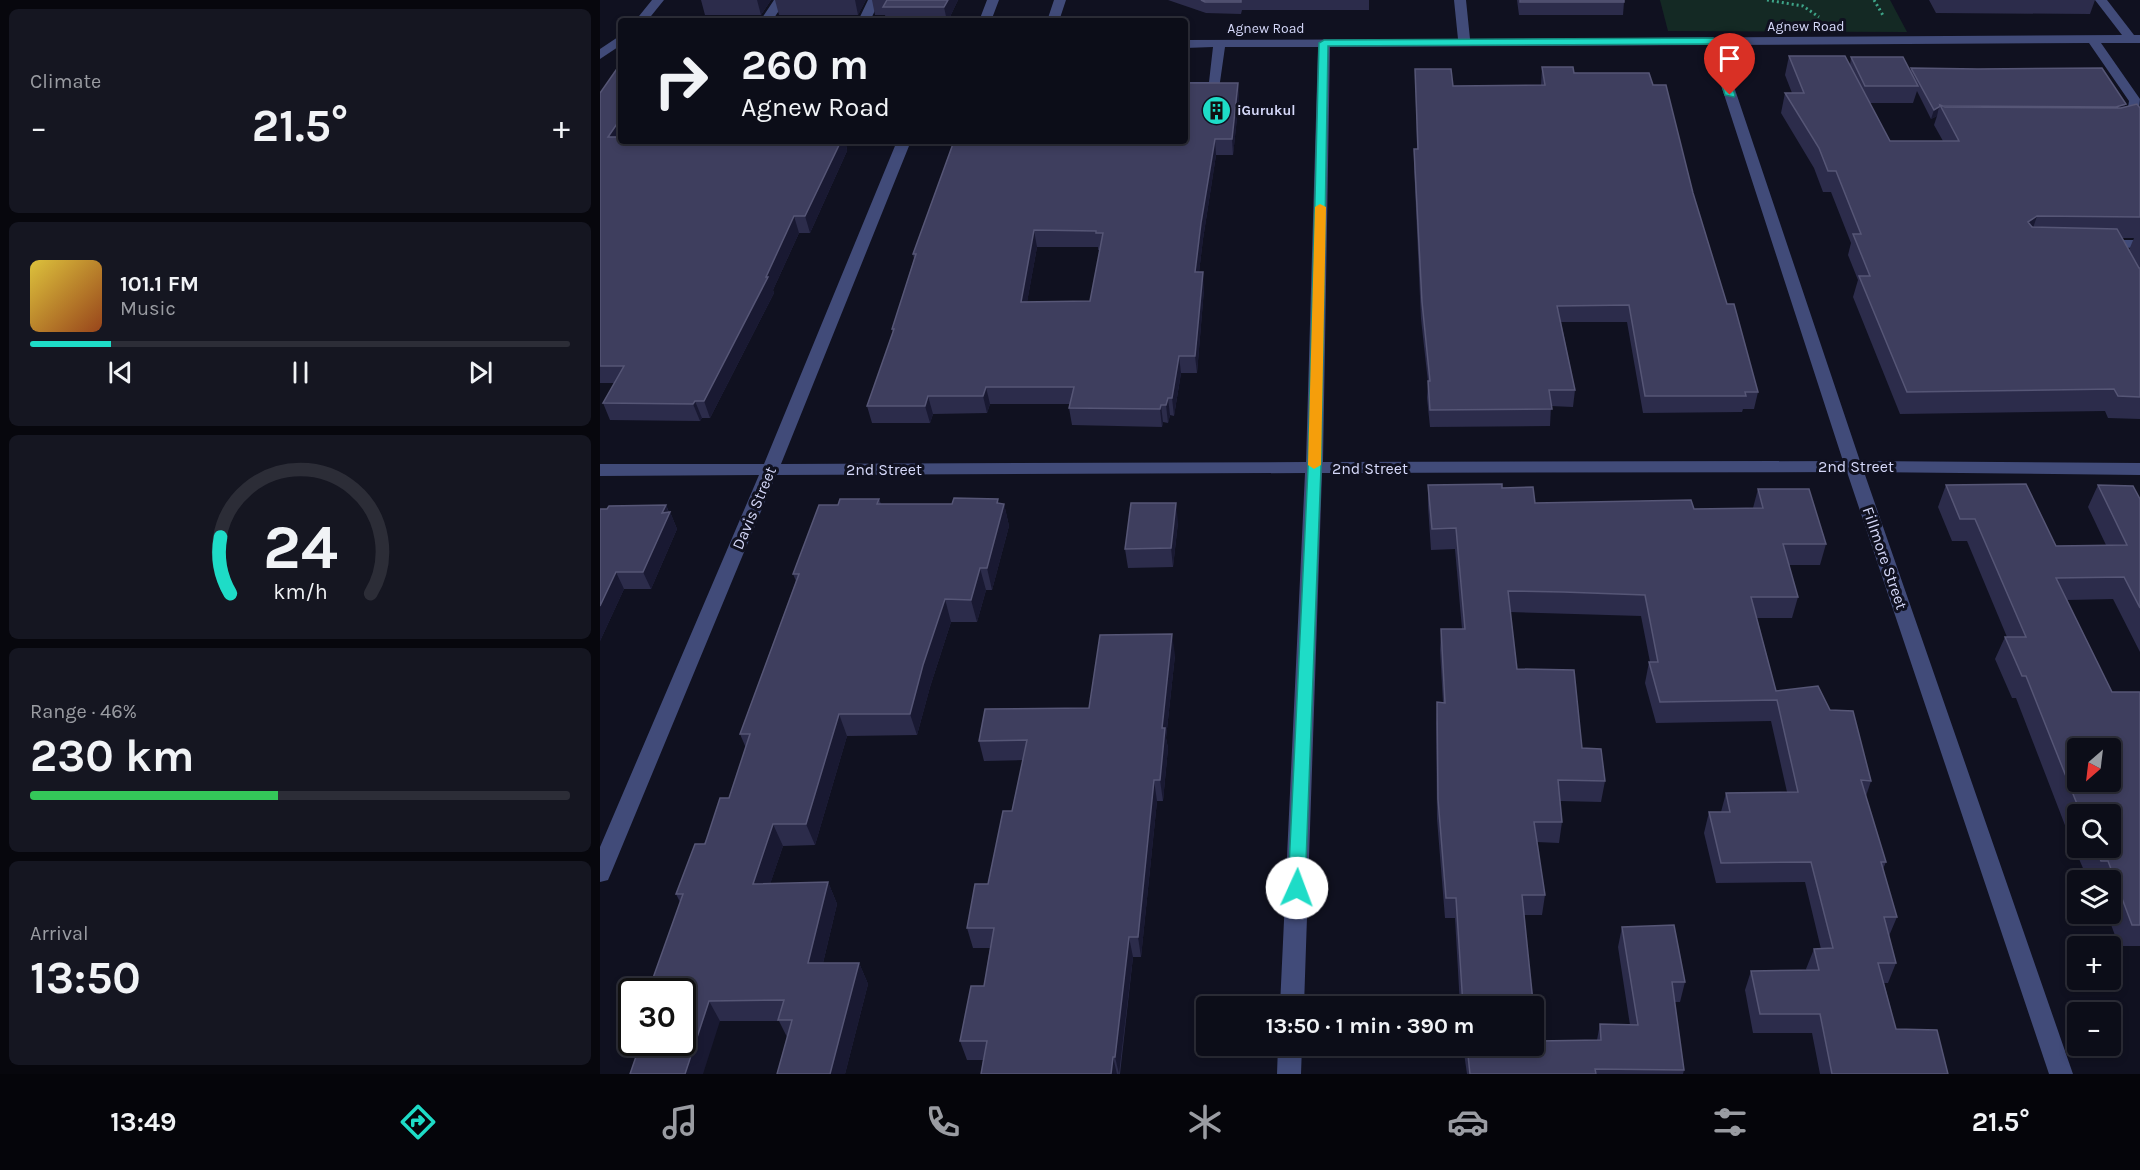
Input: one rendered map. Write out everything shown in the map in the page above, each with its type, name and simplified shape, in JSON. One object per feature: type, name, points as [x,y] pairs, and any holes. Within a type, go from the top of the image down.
[{"type":"street","points":[[643,18],[658,0]]},
{"type":"street","points":[[768,18],[780,0]]},
{"type":"street","points":[[865,18],[874,0]]},
{"type":"street","points":[[986,18],[993,0]]},
{"type":"street","points":[[1054,18],[1060,0]]},
{"type":"street","points":[[1460,0],[1464,42]]},
{"type":"street","points":[[2101,0],[2136,39]]},
{"type":"street","points":[[2092,39],[2135,101],[2133,116],[2114,122],[2102,122]]},
{"type":"street","name":"Agnew Road","points":[[1188,44],[2136,39]]},
{"type":"street","name":"Fillmore Street","points":[[1713,41],[1853,466],[2061,1074]]},
{"type":"street","points":[[600,44],[618,42]]},
{"type":"street","points":[[600,55],[618,43]]},
{"type":"street","points":[[1292,996],[1314,468],[1324,43]]},
{"type":"street","points":[[1188,86],[1215,86],[1219,44]]},
{"type":"street","name":"Davis Street","points":[[600,873],[770,470],[903,144]]},
{"type":"street","points":[[2083,243],[2140,244]]},
{"type":"street","points":[[2115,244],[2125,261]]},
{"type":"street","name":"2nd Street","points":[[600,470],[1853,466],[2140,469]]},
{"type":"street","points":[[1289,1074],[1290,1056]]},
{"type":"path","points":[[1767,0],[1803,6],[1822,19]]},
{"type":"path","points":[[1874,0],[1889,25]]},
{"type":"green space","points":[[1660,0],[1890,0],[1907,32],[1668,31]]},
{"type":"building","points":[[887,0],[948,0],[944,7],[883,7]]},
{"type":"building","points":[[1201,0],[1241,0],[1241,2],[1205,2]]},
{"type":"building","points":[[1520,0],[1624,0],[1624,2],[1520,2]]},
{"type":"building","points":[[1789,56],[1845,56],[1890,141],[1959,141],[1940,105],[1945,107],[2121,108],[2137,104],[2140,108],[2140,217],[2037,216],[2028,222],[2032,227],[2117,229],[2140,268],[2140,397],[2118,396],[2114,389],[1907,392],[1859,276],[1870,276],[1853,234],[1861,234],[1836,171],[1828,171],[1819,148],[1785,93],[1804,93]]},
{"type":"building","points":[[1851,57],[1903,57],[1918,86],[1865,86]]},
{"type":"building","points":[[618,67],[618,122],[608,137],[618,137],[618,144],[840,144],[805,216],[794,216],[766,277],[768,277],[704,401],[695,401],[693,404],[603,403],[624,366],[600,366],[600,93]]},
{"type":"building","points":[[1542,67],[1573,67],[1574,73],[1649,73],[1653,85],[1666,85],[1693,193],[1727,304],[1734,304],[1758,392],[1745,392],[1746,396],[1645,396],[1629,305],[1557,306],[1575,390],[1549,390],[1552,409],[1430,410],[1414,149],[1418,149],[1415,69],[1451,69],[1453,86],[1545,85]]},
{"type":"building","points":[[1911,68],[2102,68],[2126,104],[2116,107],[1940,105],[1934,110]]},
{"type":"building","points":[[1188,83],[1238,83],[1232,139],[1215,139],[1201,223],[1195,272],[1203,272],[1195,356],[1179,356],[1172,398],[1168,398],[1166,405],[1161,405],[1160,409],[1069,408],[1074,387],[986,387],[983,396],[928,396],[925,406],[867,406],[894,329],[892,329],[916,254],[913,254],[953,144],[1188,144]],"holes":[[[1034,230],[1096,231],[1096,233],[1103,233],[1090,301],[1021,302]]]},
{"type":"building","points":[[1502,484],[1502,488],[1533,487],[1535,503],[1691,500],[1694,509],[1763,508],[1758,489],[1809,489],[1826,544],[1783,544],[1798,597],[1751,597],[1776,691],[1818,686],[1830,710],[1853,711],[1871,781],[1861,780],[1886,862],[1881,862],[1897,917],[1884,917],[1896,963],[1878,963],[1896,1029],[1937,1030],[1948,1074],[1832,1074],[1820,1014],[1760,1014],[1751,971],[1819,970],[1814,949],[1833,948],[1811,862],[1721,863],[1709,812],[1730,812],[1726,793],[1798,792],[1777,700],[1660,702],[1649,662],[1658,662],[1645,595],[1508,591],[1517,669],[1574,670],[1582,748],[1601,749],[1605,781],[1558,780],[1562,822],[1534,822],[1545,895],[1522,895],[1532,996],[1462,996],[1456,898],[1446,898],[1438,799],[1437,702],[1445,703],[1441,629],[1465,629],[1456,528],[1432,529],[1428,485]]},
{"type":"building","points":[[2026,484],[2056,546],[2127,545],[2098,485],[2133,486],[2140,499],[2140,608],[2124,577],[2056,578],[2112,692],[2140,692],[2140,925],[2132,925],[2121,896],[2121,870],[2111,870],[2108,861],[2101,861],[2100,858],[2121,858],[2121,804],[2077,804],[2072,792],[2121,792],[2121,738],[2067,738],[2067,779],[2026,676],[2022,676],[2005,637],[2026,637],[1975,519],[1960,519],[1946,485]]},
{"type":"building","points":[[954,498],[998,499],[997,503],[1004,504],[987,568],[980,568],[971,600],[945,599],[923,665],[910,714],[839,714],[806,824],[773,824],[753,884],[828,882],[808,963],[859,963],[830,1074],[777,1074],[792,1020],[778,1020],[784,1000],[709,1001],[696,1041],[696,978],[653,978],[683,894],[676,894],[695,844],[705,844],[720,798],[729,798],[750,734],[740,734],[799,574],[793,574],[819,505],[838,505],[840,499],[879,499],[877,504],[952,504]]},
{"type":"building","points":[[1131,503],[1176,503],[1171,548],[1125,549]]},
{"type":"building","points":[[666,505],[662,513],[670,512],[643,572],[616,572],[600,606],[600,509],[607,509],[609,506]]},
{"type":"building","points":[[1172,634],[1162,728],[1165,728],[1160,780],[1154,780],[1138,937],[1129,937],[1111,1074],[981,1074],[987,1041],[960,1041],[971,986],[984,986],[994,928],[967,928],[975,884],[988,884],[1003,811],[1012,811],[1027,740],[979,741],[985,709],[1089,708],[1100,635]]},
{"type":"building","points":[[1674,925],[1685,982],[1672,982],[1684,1070],[1595,1069],[1596,1074],[1470,1074],[1468,1056],[1544,1056],[1544,1041],[1601,1040],[1600,1024],[1638,1025],[1622,927]]},
{"type":"building","points":[[636,1056],[691,1056],[685,1074],[630,1074]]},
{"type":"slow traffic","points":[[1314,465],[1320,207]]},
{"type":"place","name":"iGurukul","points":[[1216,110]]},
{"type":"route","points":[[1297,888],[1314,468],[1324,43],[1713,41],[1730,95]]}]
